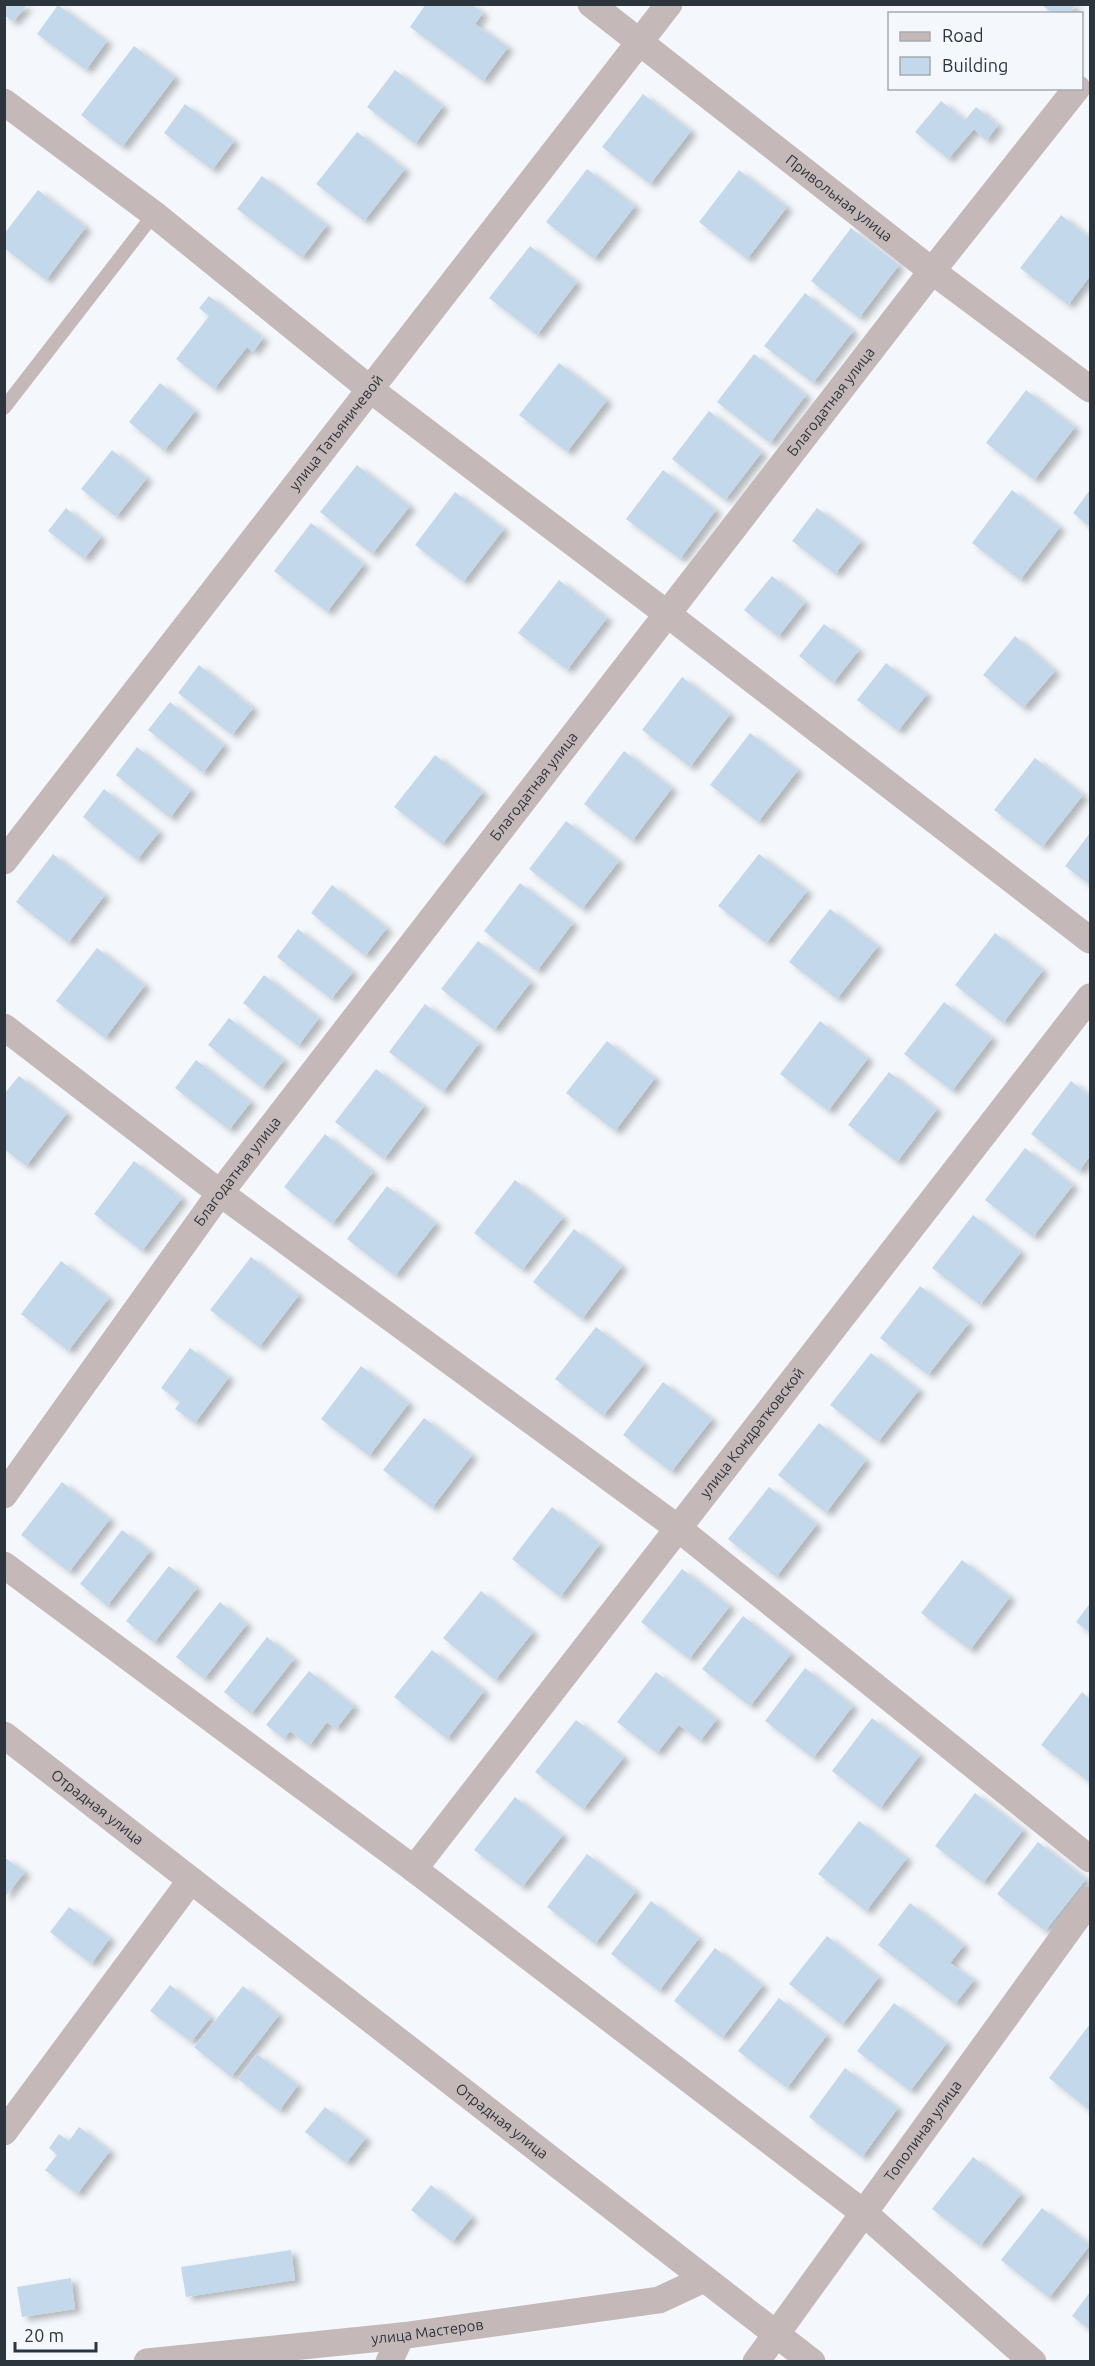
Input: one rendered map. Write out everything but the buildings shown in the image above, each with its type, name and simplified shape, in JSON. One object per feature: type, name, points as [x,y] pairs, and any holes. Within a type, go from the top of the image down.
[{"type":"street","name":"Привольная улица","points":[[591,4],[932,271],[1090,389]]},
{"type":"street","name":"улица Татьяничевой","points":[[4,861],[669,4]]},
{"type":"street","name":"Благодатная улица","points":[[4,1495],[220,1193],[932,271],[1075,90]]},
{"type":"street","points":[[4,102],[154,214],[371,390],[1090,940]]},
{"type":"street","name":"улица Кондратковской","points":[[414,1869],[1090,998]]},
{"type":"street","points":[[4,1027],[220,1193],[679,1529],[1090,1859]]},
{"type":"street","points":[[4,1565],[414,1869],[865,2214],[1033,2361]]},
{"type":"street","name":"Отрадная улица","points":[[4,1735],[812,2361]]},
{"type":"street","points":[[4,2132],[191,1880]]},
{"type":"street","name":"Тополиная улица","points":[[756,2361],[865,2214],[1090,1900]]},
{"type":"street","name":"улица Мастеров","points":[[147,2361],[401,2336],[660,2300],[704,2279]]},
{"type":"street","points":[[389,2361],[401,2336]]},
{"type":"lane","points":[[4,408],[154,214]]}]
